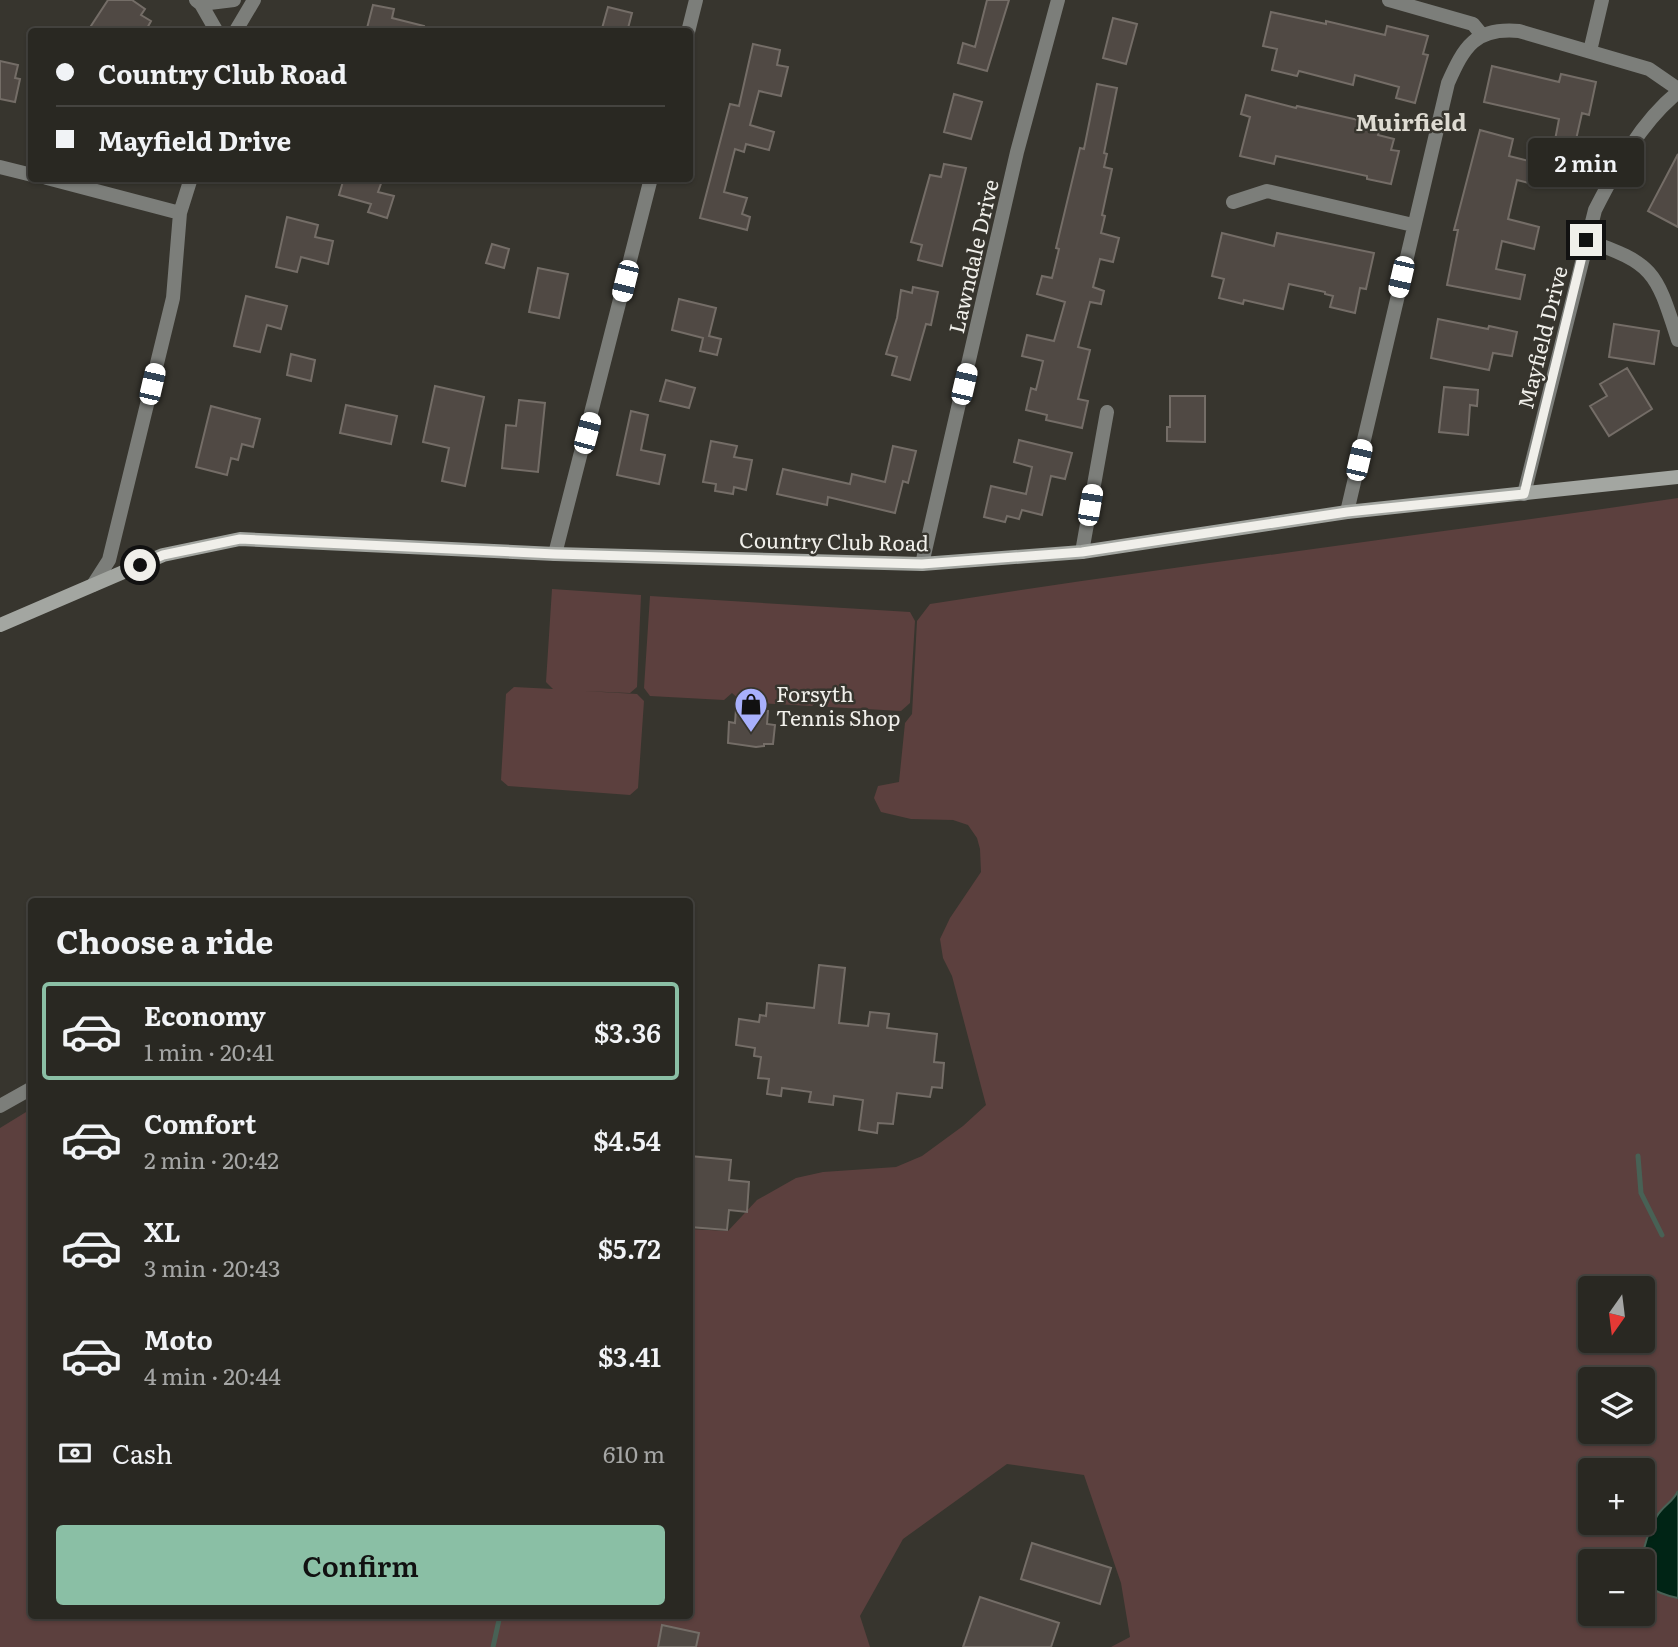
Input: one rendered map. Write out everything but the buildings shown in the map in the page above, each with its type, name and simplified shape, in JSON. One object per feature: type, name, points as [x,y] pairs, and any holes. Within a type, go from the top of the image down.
[{"type":"main road","name":"Country Club Road","points":[[0,625],[163,555],[240,539],[555,554],[922,564],[1082,552],[1347,512],[1678,477]]},
{"type":"street","points":[[215,28],[199,2],[233,0]]},
{"type":"street","points":[[237,28],[254,0]]},
{"type":"street","points":[[689,28],[696,0]]},
{"type":"street","name":"Lawndale Drive","points":[[922,564],[1017,152],[1058,0]]},
{"type":"street","points":[[1389,0],[1473,24],[1482,35]]},
{"type":"street","points":[[1590,51],[1602,0]]},
{"type":"street","points":[[1347,512],[1448,83],[1468,44],[1482,35],[1506,30],[1518,31],[1649,69],[1678,90]]},
{"type":"street","name":"Mayfield Drive","points":[[1524,494],[1595,210],[1616,169],[1646,125],[1678,90]]},
{"type":"street","points":[[0,167],[28,174]]},
{"type":"street","points":[[62,182],[180,213]]},
{"type":"street","points":[[93,585],[109,560],[173,298],[180,213],[190,182]]},
{"type":"street","points":[[555,554],[650,182]]},
{"type":"street","points":[[1233,202],[1267,191],[1413,225]]},
{"type":"street","points":[[1586,240],[1625,254],[1639,262],[1651,274],[1661,287],[1678,340]]},
{"type":"street","points":[[1082,552],[1107,412]]},
{"type":"street","points":[[0,1106],[28,1090]]},
{"type":"shaded area","points":[[1678,498],[1678,1647],[1111,1647],[1130,1637],[1121,1583],[1084,1475],[1007,1464],[903,1539],[860,1616],[870,1647],[0,1647],[0,1128],[28,1111],[28,1619],[693,1619],[693,1229],[728,1231],[757,1200],[796,1178],[823,1172],[896,1167],[922,1156],[986,1105],[952,976],[943,958],[940,939],[950,918],[981,872],[977,838],[968,825],[953,820],[911,819],[881,812],[874,798],[878,786],[899,782],[905,723],[912,714],[917,621],[930,604]]},
{"type":"shaded area","points":[[552,589],[641,595],[637,687],[630,693],[584,691],[637,694],[644,701],[638,788],[630,795],[508,786],[501,780],[506,694],[514,687],[553,689],[546,682]]},
{"type":"shaded area","points":[[650,596],[910,612],[915,621],[910,703],[901,711],[828,707],[820,699],[812,706],[742,702],[732,693],[724,700],[650,696],[644,688]]},
{"type":"shaded area","points":[[1678,1491],[1678,1598],[1655,1590],[1655,1549],[1644,1549],[1649,1535],[1655,1535],[1655,1520],[1659,1513]]},
{"type":"waterway","points":[[1638,1156],[1641,1193],[1662,1235]]},
{"type":"waterway","points":[[493,1647],[498,1619]]},
{"type":"place","name":"Forsyth Tennis Shop","points":[[751,734]]},
{"type":"district","name":"Muirfield","points":[[1411,121]]},
{"type":"route","points":[[140,565],[163,555],[240,539],[555,554],[922,564],[1082,552],[1347,512],[1524,494],[1586,240]]}]
